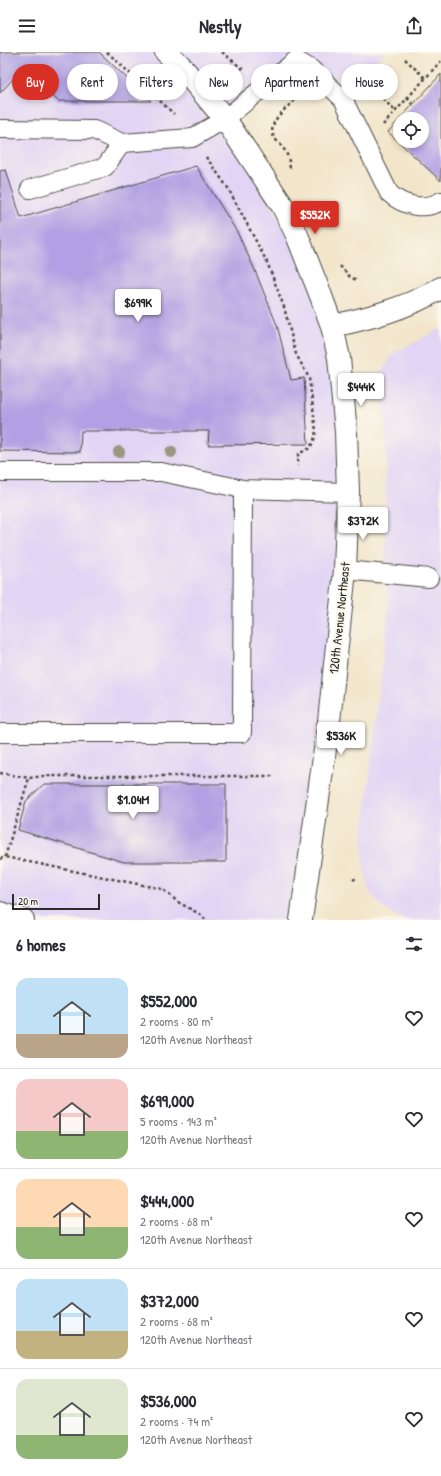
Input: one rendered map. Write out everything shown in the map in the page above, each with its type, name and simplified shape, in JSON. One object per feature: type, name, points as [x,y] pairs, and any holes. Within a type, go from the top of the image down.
[{"type":"street","name":"120th Avenue Northeast","points":[[166,52],[179,64],[225,119],[285,211],[297,235],[332,326],[339,358],[346,432],[348,492],[345,570],[328,721],[301,920]]},
{"type":"street","points":[[332,326],[366,319],[400,308],[441,288]]},
{"type":"street","points":[[0,913],[23,920]]},
{"type":"lane","points":[[0,129],[94,130],[122,142],[192,138],[225,119],[300,56],[311,69],[341,97]]},
{"type":"lane","points":[[343,100],[389,193],[397,201],[419,206],[434,204],[441,201]]},
{"type":"lane","points":[[30,189],[105,167],[122,142]]},
{"type":"lane","points":[[0,472],[161,472],[243,489],[348,492]]},
{"type":"lane","points":[[0,733],[242,733],[243,489]]},
{"type":"lane","points":[[345,570],[429,578]]},
{"type":"path","points":[[108,52],[175,115]]},
{"type":"path","points":[[222,52],[248,73]]},
{"type":"path","points":[[405,59],[425,78]]},
{"type":"path","points":[[365,144],[394,110],[441,61]]},
{"type":"path","points":[[407,98],[413,104]]},
{"type":"path","points":[[291,172],[287,153],[275,139],[272,127],[274,122],[295,100]]},
{"type":"path","points":[[212,165],[246,220],[267,262],[284,307],[296,354],[309,378],[316,431],[310,448],[298,454],[298,467]]},
{"type":"path","points":[[338,263],[350,276],[358,281]]},
{"type":"path","points":[[0,773],[29,778],[44,776],[272,776]]},
{"type":"path","points":[[5,857],[29,778]]},
{"type":"path","points":[[0,859],[5,857],[162,889],[178,902],[203,916],[205,920]]},
{"type":"path","points":[[353,880],[358,878]]},
{"type":"shaded area","points":[[0,52],[385,52],[374,64],[341,64],[341,97],[333,91],[333,64],[301,64],[296,60],[291,64],[251,64],[251,97],[225,119],[321,296],[348,492],[301,920],[23,920],[0,913]]},
{"type":"shaded area","points":[[441,328],[441,920],[404,920],[384,909],[369,892],[363,863],[363,834],[388,610],[385,543],[386,455],[382,371],[394,353]]},
{"type":"building","points":[[0,52],[99,52],[112,64],[67,64],[67,100],[118,100],[118,70],[126,77],[126,100],[151,101],[58,101],[59,64],[12,64],[12,80],[0,93]]},
{"type":"building","points":[[441,74],[441,181],[405,148],[429,148],[429,112],[406,112]]},
{"type":"building","points":[[393,127],[393,137],[388,132]]},
{"type":"building","points":[[196,166],[237,232],[254,268],[277,325],[291,380],[304,378],[308,444],[208,445],[209,431],[81,431],[80,452],[0,451],[0,171],[6,170],[21,218]]},
{"type":"building","points":[[44,784],[226,784],[226,862],[124,862],[18,830],[26,801]]}]
